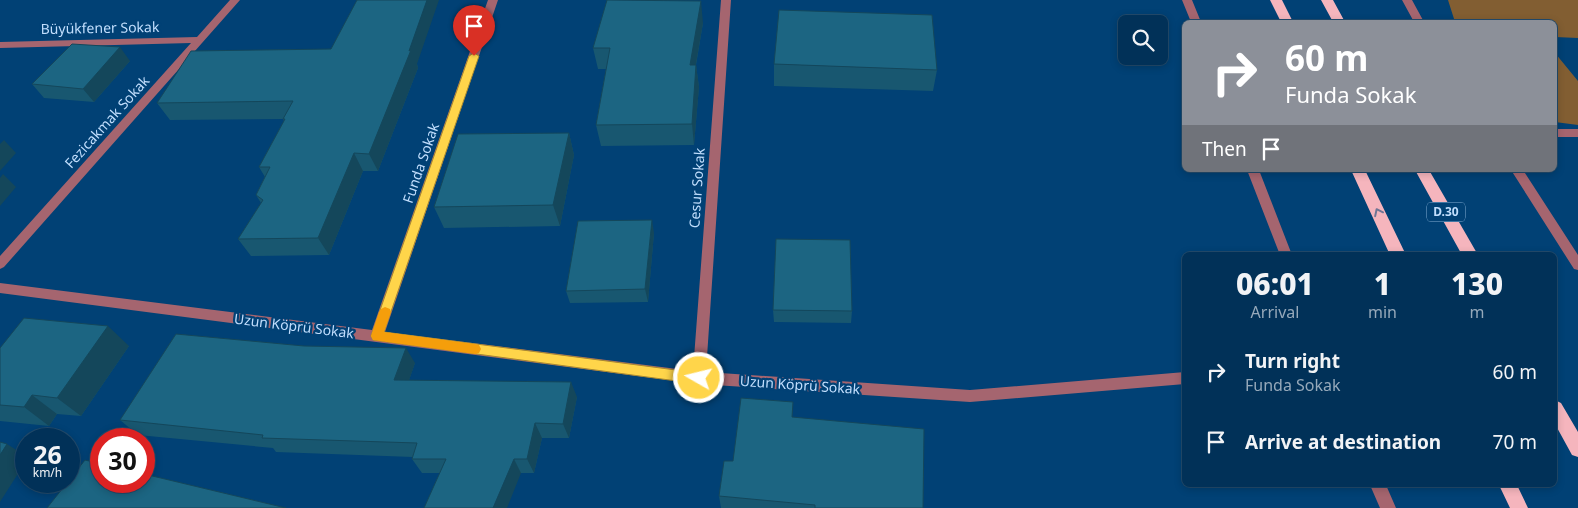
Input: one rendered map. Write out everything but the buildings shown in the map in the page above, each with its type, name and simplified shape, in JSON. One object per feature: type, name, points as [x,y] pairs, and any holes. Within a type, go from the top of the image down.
[{"type":"highway","points":[[1276,0],[1286,20]]},
{"type":"highway","points":[[1327,0],[1339,20]]},
{"type":"highway","points":[[1359,172],[1397,252]]},
{"type":"highway","name":"D.30","points":[[1423,172],[1468,252]]},
{"type":"highway","points":[[1557,412],[1578,449]]},
{"type":"highway","points":[[1509,487],[1519,508]]},
{"type":"street","name":"Fezicakmak Sokak","points":[[0,264],[235,0]]},
{"type":"street","name":"Funda Sokak","points":[[377,336],[493,0]]},
{"type":"street","name":"Cesur Sokak","points":[[699,378],[726,0]]},
{"type":"street","points":[[1187,0],[1195,20]]},
{"type":"street","points":[[1407,0],[1418,20]]},
{"type":"street","name":"Büyükfener Sokak","points":[[0,45],[200,40]]},
{"type":"street","points":[[1557,133],[1578,134]]},
{"type":"street","points":[[1254,172],[1285,252]]},
{"type":"street","points":[[1518,172],[1578,265]]},
{"type":"street","name":"Uzun Köprü Sokak","points":[[0,288],[699,378],[970,396],[1182,378]]},
{"type":"street","points":[[1379,487],[1388,508]]},
{"type":"shaded area","points":[[1448,0],[1578,0],[1578,38],[1557,37],[1557,20],[1454,20]]},
{"type":"shaded area","points":[[1557,55],[1578,81],[1578,125],[1557,122]]},
{"type":"slow traffic","points":[[385,312],[377,336],[475,349]]},
{"type":"route","points":[[474,56],[377,336],[699,378]]}]
